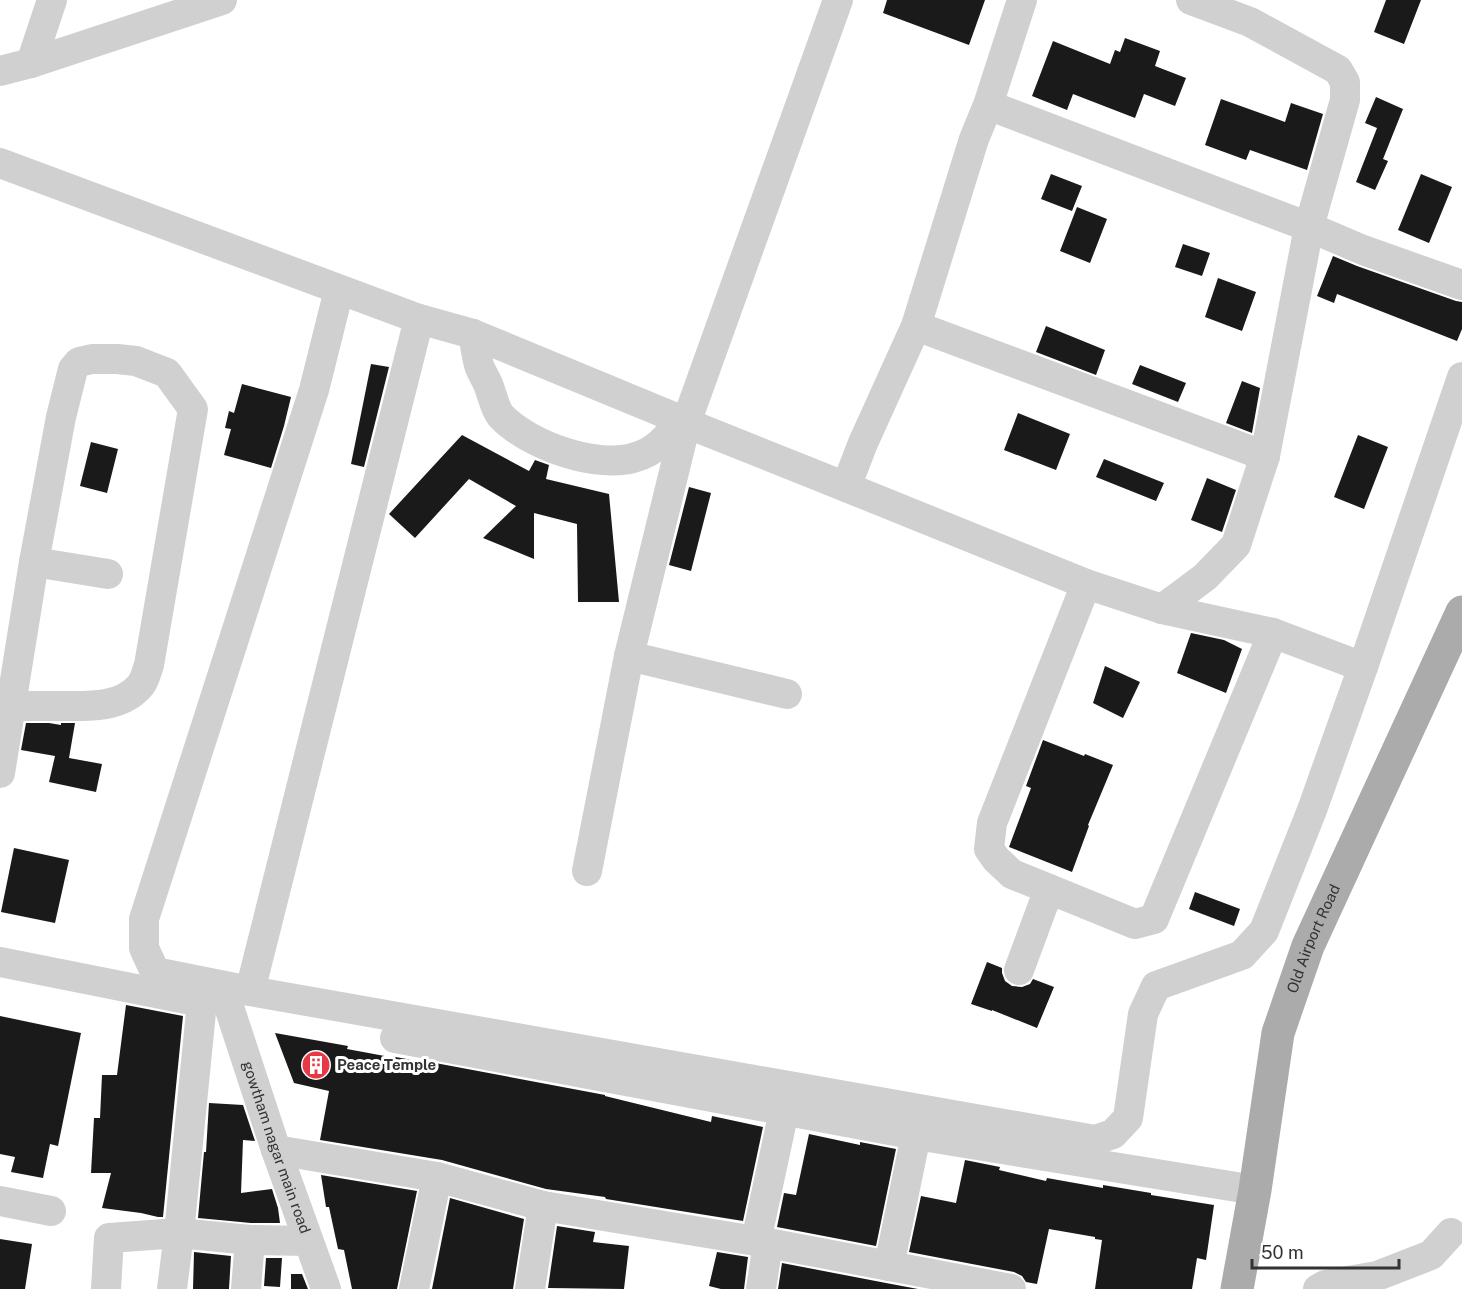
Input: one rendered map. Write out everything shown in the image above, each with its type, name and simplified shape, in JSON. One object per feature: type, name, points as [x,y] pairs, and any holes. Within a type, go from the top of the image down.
[{"type":"main road","name":"Old Airport Road","points":[[1237,1289],[1255,1190],[1278,1034],[1308,946],[1462,612]]},
{"type":"street","points":[[31,63],[52,0]]},
{"type":"street","points":[[0,71],[31,63],[222,0]]},
{"type":"street","points":[[587,871],[629,656],[683,421],[838,0]]},
{"type":"street","points":[[846,487],[863,443],[916,326],[974,139],[988,105],[1022,0]]},
{"type":"street","points":[[1162,609],[1205,577],[1236,546],[1265,456],[1309,227],[1345,100],[1345,82],[1338,70],[1254,11],[1191,0]]},
{"type":"street","points":[[988,105],[1309,227],[1363,250],[1462,285]]},
{"type":"street","points":[[0,139],[38,177]]},
{"type":"street","points":[[0,163],[419,319],[473,334],[1086,584],[1162,609],[1273,633],[1363,667]]},
{"type":"street","points":[[339,290],[314,390],[144,920],[144,948],[155,972],[227,1000],[784,1111],[916,1135],[1255,1190]]},
{"type":"street","points":[[172,1289],[179,1233],[227,1000],[419,319]]},
{"type":"street","points":[[916,326],[1265,456]]},
{"type":"street","points":[[473,334],[478,364],[500,414],[519,432],[537,442],[587,458],[612,461],[636,457],[659,446],[683,421]]},
{"type":"street","points":[[0,773],[34,562],[61,417],[73,369],[79,362],[92,359],[117,359],[136,361],[167,373],[193,409],[149,665],[145,677],[132,693],[113,703],[97,706],[11,706]]},
{"type":"street","points":[[0,962],[1095,1140],[1113,1134],[1128,1118],[1143,1014],[1156,986],[1242,955],[1264,931],[1312,810],[1462,377]]},
{"type":"street","points":[[34,562],[108,574]]},
{"type":"street","points":[[1086,584],[992,823],[989,849],[1012,874],[1135,924],[1154,919],[1273,633]]},
{"type":"street","points":[[629,656],[787,694]]},
{"type":"street","points":[[1019,970],[1049,889]]},
{"type":"street","name":"gowtham nagar main road","points":[[227,1000],[276,1150],[326,1289]]},
{"type":"street","points":[[761,1289],[762,1242],[784,1111]]},
{"type":"street","points":[[889,1266],[916,1135]]},
{"type":"street","points":[[276,1150],[437,1177],[543,1206],[762,1242],[889,1266],[964,1285],[1011,1289]]},
{"type":"street","points":[[414,1289],[437,1177]]},
{"type":"street","points":[[0,1201],[51,1211]]},
{"type":"street","points":[[530,1289],[543,1206]]},
{"type":"street","points":[[106,1289],[109,1238],[179,1233],[250,1240],[308,1241]]},
{"type":"street","points":[[1318,1289],[1377,1276],[1431,1255],[1451,1233]]},
{"type":"street","points":[[246,1289],[250,1240]]},
{"type":"building","points":[[887,0],[985,0],[969,45],[883,13]]},
{"type":"building","points":[[1386,0],[1421,0],[1404,44],[1374,32]]},
{"type":"building","points":[[1125,38],[1160,51],[1155,66],[1186,78],[1175,106],[1144,94],[1135,118],[1073,94],[1067,110],[1032,96],[1053,41],[1110,64],[1115,50],[1120,52]]},
{"type":"building","points":[[1376,97],[1403,109],[1383,159],[1388,161],[1375,190],[1356,182],[1377,128],[1365,123]]},
{"type":"building","points":[[1221,99],[1285,122],[1291,103],[1323,114],[1307,170],[1250,150],[1246,160],[1205,145]]},
{"type":"building","points":[[1051,174],[1082,186],[1072,211],[1041,199]]},
{"type":"building","points":[[1421,174],[1452,187],[1429,243],[1398,230]]},
{"type":"building","points":[[1077,207],[1107,219],[1090,263],[1060,251]]},
{"type":"building","points":[[1183,244],[1210,253],[1202,276],[1175,267]]},
{"type":"building","points":[[1333,256],[1462,302],[1462,329],[1457,341],[1337,294],[1334,303],[1317,296]]},
{"type":"building","points":[[1218,278],[1256,292],[1242,331],[1205,317]]},
{"type":"building","points":[[1046,326],[1105,350],[1096,375],[1036,352]]},
{"type":"building","points":[[371,364],[389,367],[364,467],[351,464]]},
{"type":"building","points":[[1140,365],[1186,383],[1178,402],[1132,384]]},
{"type":"building","points":[[1242,381],[1260,388],[1252,433],[1226,423]]},
{"type":"building","points":[[242,384],[291,397],[271,468],[224,455],[231,429],[225,428],[229,411],[234,413]]},
{"type":"building","points":[[1018,413],[1070,434],[1056,470],[1004,450]]},
{"type":"building","points":[[462,435],[529,471],[535,460],[549,465],[546,479],[609,494],[619,602],[578,602],[577,524],[534,513],[534,559],[483,538],[516,506],[469,479],[415,538],[389,514]]},
{"type":"building","points":[[1358,435],[1388,447],[1364,509],[1334,497]]},
{"type":"building","points":[[91,442],[118,449],[107,493],[80,486]]},
{"type":"building","points":[[1104,459],[1164,483],[1156,501],[1096,477]]},
{"type":"building","points":[[1207,478],[1236,490],[1222,532],[1191,520]]},
{"type":"building","points":[[689,487],[711,493],[691,571],[669,565]]},
{"type":"building","points":[[1191,633],[1224,640],[1242,649],[1226,693],[1177,673]]},
{"type":"building","points":[[1105,666],[1140,682],[1123,718],[1093,703]]},
{"type":"building","points":[[26,723],[61,725],[61,723],[75,723],[69,758],[102,764],[96,792],[49,782],[55,756],[21,750]]},
{"type":"building","points":[[1043,740],[1113,765],[1088,825],[1072,872],[1009,847],[1031,788],[1026,786]]},
{"type":"building","points":[[14,848],[69,860],[55,923],[1,912]]},
{"type":"building","points":[[1195,892],[1240,909],[1234,926],[1189,909]]},
{"type":"building","points":[[987,962],[1002,968],[1005,981],[1012,986],[1022,987],[1030,984],[1033,979],[1054,987],[1037,1028],[971,1004]]},
{"type":"building","points":[[126,1005],[183,1016],[163,1217],[102,1208],[111,1173],[91,1173],[94,1118],[100,1118],[102,1075],[117,1075]]},
{"type":"building","points":[[0,1016],[81,1033],[58,1146],[50,1144],[43,1178],[11,1172],[15,1157],[0,1154]]},
{"type":"building","points":[[275,1033],[348,1046],[347,1049],[605,1095],[711,1122],[712,1116],[763,1127],[743,1221],[546,1189],[442,1160],[320,1140],[329,1091],[294,1083]]},
{"type":"building","points":[[209,1103],[243,1105],[255,1141],[243,1140],[241,1193],[272,1189],[280,1223],[198,1218]]},
{"type":"building","points":[[809,1134],[860,1145],[860,1142],[896,1149],[876,1246],[777,1227],[784,1193],[796,1195]]},
{"type":"building","points":[[965,1160],[1000,1167],[999,1170],[1046,1181],[1047,1178],[1103,1188],[1103,1185],[1214,1205],[1206,1260],[1197,1258],[1192,1289],[1095,1289],[1102,1240],[1049,1229],[1037,1284],[1026,1282],[1022,1276],[1014,1272],[909,1252],[921,1196],[956,1203]]},
{"type":"building","points":[[321,1175],[417,1191],[397,1289],[352,1289],[344,1250],[338,1249],[329,1207],[326,1207]]},
{"type":"building","points":[[450,1198],[524,1219],[513,1289],[432,1289]]},
{"type":"building","points":[[557,1226],[595,1232],[593,1242],[629,1246],[624,1289],[548,1288]]},
{"type":"building","points":[[0,1239],[32,1244],[25,1289],[0,1289]]},
{"type":"building","points":[[194,1252],[231,1256],[229,1289],[193,1289]]},
{"type":"building","points":[[717,1252],[748,1257],[744,1289],[721,1289],[709,1286]]},
{"type":"building","points":[[266,1258],[282,1258],[280,1287],[264,1286]]},
{"type":"building","points":[[782,1263],[886,1283],[918,1289],[778,1289]]},
{"type":"building","points":[[291,1274],[302,1274],[308,1289],[291,1289]]},
{"type":"place","name":"Peace Temple","points":[[316,1065]]}]
